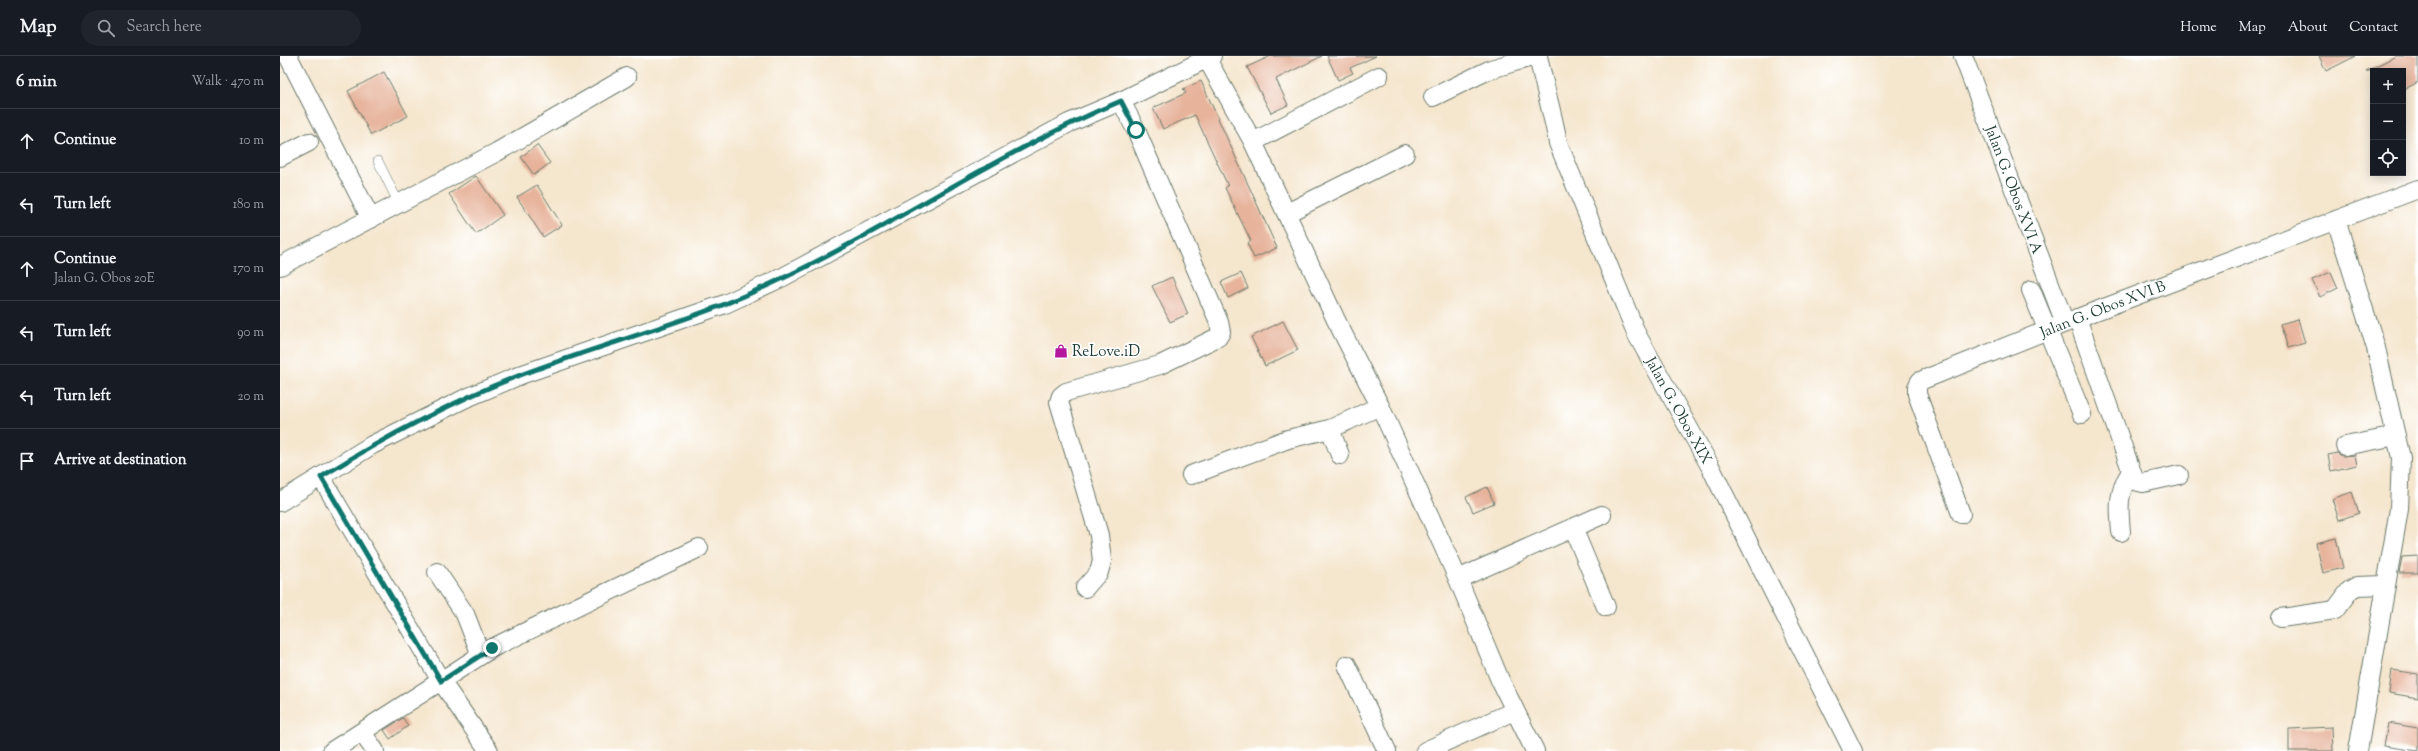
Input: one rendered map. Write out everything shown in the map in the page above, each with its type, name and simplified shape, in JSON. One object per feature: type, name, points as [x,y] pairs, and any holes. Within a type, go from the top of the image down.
[{"type":"street","points":[[288,56],[371,219]]},
{"type":"street","points":[[1433,97],[1491,69],[1535,56]]},
{"type":"street","name":"Jalan G. Obos XIX","points":[[1538,56],[1543,81],[1552,111],[1558,143],[1634,328],[1710,466],[1843,743],[1853,751]]},
{"type":"street","name":"Jalan G. Obos XVI A","points":[[1963,56],[2071,321],[2116,423],[2130,473]]},
{"type":"street","points":[[280,502],[372,444],[464,399],[522,374],[725,304],[839,248],[1069,123],[1121,101],[1210,57],[1253,142],[1336,320],[1380,406],[1458,579],[1488,655],[1535,751]]},
{"type":"street","points":[[1253,142],[1379,76]]},
{"type":"street","points":[[280,266],[497,152],[627,77]]},
{"type":"street","points":[[1085,588],[1099,572],[1102,560],[1099,535],[1059,402],[1060,396],[1066,392],[1160,365],[1218,337],[1221,332],[1219,322],[1207,291],[1136,130],[1121,101]]},
{"type":"street","points":[[280,157],[309,142]]},
{"type":"street","points":[[1287,213],[1405,154]]},
{"type":"street","name":"Jalan G. Obos XVI B","points":[[1960,514],[1917,394],[1917,388],[1920,381],[2047,330],[2418,189]]},
{"type":"street","points":[[2336,220],[2374,341],[2401,458],[2402,474],[2399,509],[2358,751]]},
{"type":"street","points":[[2031,290],[2082,414]]},
{"type":"street","points":[[1191,475],[1288,439],[1330,429],[1380,406]]},
{"type":"street","points":[[1330,429],[1340,455]]},
{"type":"street","points":[[2344,446],[2396,436]]},
{"type":"street","points":[[2121,532],[2119,504],[2121,488],[2130,473],[2135,481],[2143,483],[2179,475]]},
{"type":"street","points":[[321,477],[441,681],[489,751]]},
{"type":"street","points":[[1458,579],[1602,515]]},
{"type":"street","points":[[1573,528],[1606,607]]},
{"type":"street","points":[[332,751],[481,655],[546,621],[699,548]]},
{"type":"street","points":[[438,572],[465,614],[481,655]]},
{"type":"street","points":[[2281,618],[2335,610],[2350,590],[2357,586],[2385,585]]},
{"type":"street","points":[[1347,665],[1387,751]]},
{"type":"street","points":[[1425,751],[1514,710]]},
{"type":"street","points":[[362,732],[375,751]]},
{"type":"lane","points":[[378,161],[399,204]]},
{"type":"building","points":[[1271,56],[1322,56],[1276,79],[1288,105],[1271,113],[1247,67]]},
{"type":"building","points":[[1327,56],[1376,56],[1350,68],[1353,73],[1338,80]]},
{"type":"building","points":[[2319,56],[2356,56],[2326,71]]},
{"type":"building","points":[[2396,56],[2418,56],[2418,82],[2406,88],[2406,68],[2372,68]]},
{"type":"building","points":[[384,72],[408,116],[371,135],[348,91]]},
{"type":"building","points":[[1201,81],[1277,248],[1254,258],[1247,243],[1251,241],[1225,188],[1228,186],[1195,115],[1163,129],[1153,108],[1186,93],[1183,89]]},
{"type":"building","points":[[537,145],[550,163],[534,175],[521,157]]},
{"type":"building","points":[[476,176],[503,215],[476,234],[449,194]]},
{"type":"building","points":[[537,185],[562,225],[543,237],[517,197]]},
{"type":"building","points":[[2331,272],[2338,288],[2320,297],[2312,280]]},
{"type":"building","points":[[1241,273],[1248,288],[1228,298],[1221,282]]},
{"type":"building","points":[[1172,277],[1188,314],[1170,322],[1152,286]]},
{"type":"building","points":[[2298,319],[2305,343],[2288,348],[2280,324]]},
{"type":"building","points":[[1283,321],[1298,350],[1265,366],[1251,337]]},
{"type":"building","points":[[2337,453],[2342,456],[2355,455],[2357,465],[2331,471],[2328,455]]},
{"type":"building","points":[[1487,487],[1494,503],[1473,512],[1466,497]]},
{"type":"building","points":[[2352,492],[2359,513],[2339,520],[2332,499]]},
{"type":"building","points":[[2336,538],[2343,568],[2323,573],[2316,543]]},
{"type":"building","points":[[2418,556],[2418,573],[2399,573],[2402,557]]},
{"type":"building","points":[[2392,670],[2418,674],[2418,698],[2389,693]]},
{"type":"building","points":[[403,718],[408,726],[390,739],[384,730]]},
{"type":"building","points":[[2388,723],[2418,728],[2418,751],[2384,746]]},
{"type":"building","points":[[2332,727],[2333,751],[2289,751],[2289,729]]},
{"type":"place","name":"ReLove.iD","points":[[1061,351]]},
{"type":"route","points":[[492,648],[441,681],[321,477],[372,444],[464,399],[522,374],[725,304],[783,277],[1069,123],[1121,101],[1136,130]]}]
